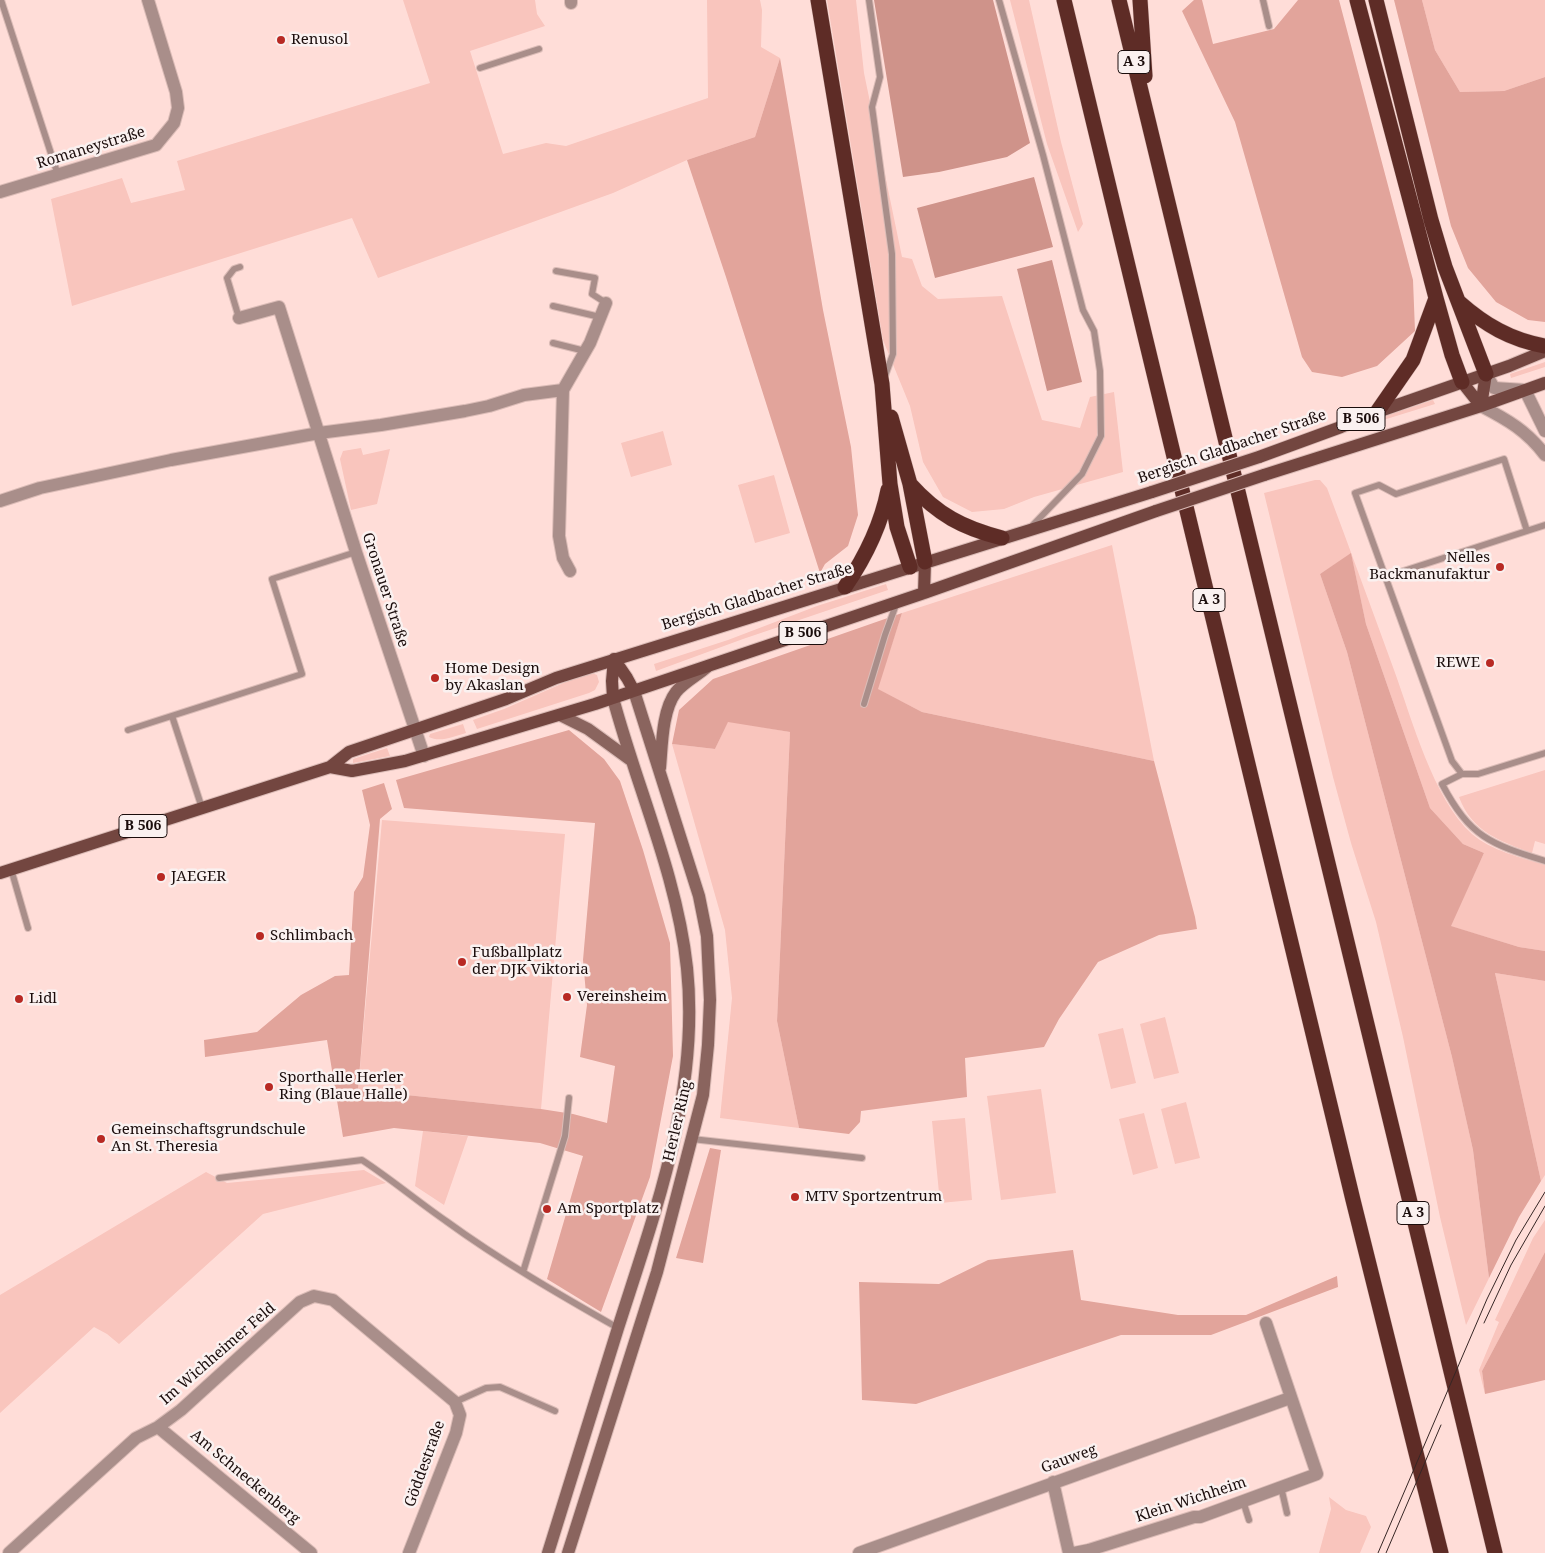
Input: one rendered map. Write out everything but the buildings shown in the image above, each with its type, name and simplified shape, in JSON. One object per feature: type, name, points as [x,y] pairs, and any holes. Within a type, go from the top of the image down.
[{"type":"highway","points":[[818,0],[882,384],[890,484],[897,527],[910,567]]},
{"type":"highway","name":"A 3","points":[[1064,0],[1441,1553]]},
{"type":"highway","name":"A 3","points":[[1119,0],[1495,1553]]},
{"type":"highway","points":[[1140,0],[1149,125]]},
{"type":"highway","points":[[1357,0],[1436,298],[1452,355],[1462,382]]},
{"type":"highway","points":[[1376,0],[1431,220],[1457,301],[1486,374]]},
{"type":"highway","points":[[1377,412],[1413,360],[1436,298]]},
{"type":"highway","points":[[1457,301],[1482,321],[1496,329],[1524,343],[1545,346]]},
{"type":"highway","points":[[882,384],[910,484],[925,562]]},
{"type":"highway","points":[[845,587],[860,566],[871,544],[886,504],[890,484]]},
{"type":"highway","points":[[910,484],[939,512],[957,523],[979,532],[1002,538]]},
{"type":"main road","name":"Bergisch Gladbacher Straße","points":[[6,871],[330,767],[349,752],[506,699],[556,678],[1259,457],[1377,412],[1509,366],[1545,351]]},
{"type":"main road","points":[[1481,406],[1486,374]]},
{"type":"main road","points":[[1462,382],[1481,406]]},
{"type":"main road","name":"Bergisch Gladbacher Straße","points":[[330,767],[361,770],[424,756],[560,715],[708,667],[789,637],[1156,511],[1481,406],[1545,383]]},
{"type":"main road","points":[[924,592],[925,562]]},
{"type":"main road","points":[[910,567],[924,592]]},
{"type":"main road","points":[[614,659],[634,691]]},
{"type":"main road","points":[[613,698],[614,659]]},
{"type":"main road","points":[[660,773],[664,730],[670,705],[676,691],[708,667]]},
{"type":"main road","name":"Herler Ring","points":[[568,1553],[657,1272],[703,1095],[708,1046],[710,1000],[707,936],[699,896],[634,691]]},
{"type":"main road","name":"Herler Ring","points":[[548,1553],[655,1215],[680,1109],[688,1057],[689,1006],[687,968],[673,890],[613,698]]},
{"type":"main road","points":[[560,715],[581,725],[632,761]]},
{"type":"street","name":"Romaneystraße","points":[[0,192],[156,145],[174,123],[178,108],[176,92],[148,0]]},
{"type":"street","points":[[570,571],[563,558],[559,536],[563,390],[585,351],[606,303]]},
{"type":"street","name":"Gronauer Straße","points":[[239,318],[280,307],[356,552],[424,756]]},
{"type":"street","points":[[1486,374],[1494,388],[1525,390],[1545,431]]},
{"type":"street","points":[[0,501],[40,488],[171,460],[319,433],[381,426],[465,411],[524,395],[563,390]]},
{"type":"street","points":[[1481,406],[1513,422],[1528,435],[1545,455]]},
{"type":"street","name":"Im Wichheimer Feld","points":[[9,1553],[136,1438],[158,1427],[181,1410],[300,1302],[314,1296],[333,1300],[455,1402]]},
{"type":"street","points":[[1266,1323],[1290,1398]]},
{"type":"street","name":"Klein Wichheim","points":[[1074,1553],[1194,1517],[1200,1517],[1317,1474],[1290,1398]]},
{"type":"street","name":"Gauweg","points":[[859,1553],[1290,1398]]},
{"type":"street","name":"Göddestraße","points":[[409,1553],[456,1433],[460,1415],[455,1402]]},
{"type":"street","name":"Am Schneckenberg","points":[[158,1427],[311,1553]]},
{"type":"street","points":[[1053,1482],[1069,1553]]},
{"type":"lane","points":[[1,0],[58,174]]},
{"type":"lane","points":[[869,0],[880,77],[872,107],[892,254],[892,354],[882,384]]},
{"type":"lane","points":[[999,0],[1043,154],[1083,310],[1094,331],[1100,371],[1101,436],[1082,474],[1029,530]]},
{"type":"lane","points":[[1263,0],[1269,26]]},
{"type":"lane","points":[[480,68],[538,49]]},
{"type":"lane","points":[[239,318],[228,278],[234,269],[240,267]]},
{"type":"lane","points":[[556,271],[595,278],[592,294],[606,303]]},
{"type":"lane","points":[[553,306],[600,316]]},
{"type":"lane","points":[[553,343],[585,351]]},
{"type":"lane","points":[[1462,774],[1452,761],[1355,493],[1379,485],[1396,494],[1504,459],[1528,531]]},
{"type":"lane","points":[[1385,577],[1545,525]]},
{"type":"lane","points":[[128,730],[302,674],[272,579],[356,552]]},
{"type":"lane","points":[[864,704],[885,635],[898,601]]},
{"type":"lane","points":[[172,716],[202,808]]},
{"type":"lane","points":[[1545,752],[1478,774],[1462,774],[1442,784],[1451,801],[1476,831],[1509,849],[1545,861]]},
{"type":"lane","points":[[6,871],[28,928]]},
{"type":"lane","points":[[523,1272],[565,1136],[569,1098]]},
{"type":"lane","points":[[692,1139],[862,1158]]},
{"type":"lane","points":[[219,1178],[362,1160],[446,1222],[523,1272],[618,1328]]},
{"type":"lane","points":[[455,1402],[486,1388],[500,1387],[555,1411]]},
{"type":"lane","points":[[1281,1487],[1287,1513]]},
{"type":"lane","points":[[1243,1501],[1249,1520]]},
{"type":"shaded area","points":[[403,0],[535,0],[537,14],[545,26],[470,51],[503,154],[546,143],[566,146],[708,98],[707,0],[760,0],[762,10],[761,47],[780,58],[755,137],[687,160],[613,193],[378,278],[352,218],[72,306],[51,199],[122,178],[131,203],[185,190],[177,161],[430,83]]},
{"type":"shaded area","points":[[827,0],[856,0],[864,73],[902,257],[912,259],[922,286],[938,299],[1002,296],[1042,420],[1080,428],[1090,397],[1114,392],[1123,472],[1034,497],[1004,509],[972,512],[943,497],[923,462],[910,406],[883,340]]},
{"type":"shaded area","points":[[874,0],[993,0],[1030,143],[1007,157],[939,172],[903,177]]},
{"type":"shaded area","points":[[1010,0],[1029,0],[1061,142],[1083,224],[1078,232],[1047,144]]},
{"type":"shaded area","points":[[1194,0],[1202,0],[1213,44],[1274,29],[1298,0],[1339,0],[1413,280],[1415,331],[1377,366],[1342,377],[1312,372],[1302,357],[1235,122],[1182,11]]},
{"type":"shaded area","points":[[1394,0],[1422,0],[1435,50],[1460,92],[1504,91],[1545,77],[1545,322],[1528,320],[1496,302],[1468,268],[1451,226]]},
{"type":"shaded area","points":[[1422,0],[1545,0],[1545,77],[1504,91],[1460,92],[1435,50]]},
{"type":"shaded area","points":[[780,58],[823,310],[851,447],[858,515],[848,546],[825,564],[820,573],[687,160],[755,137]]},
{"type":"shaded area","points":[[1034,177],[1053,247],[935,278],[917,208]]},
{"type":"shaded area","points":[[1052,260],[1082,382],[1047,391],[1017,269]]},
{"type":"shaded area","points":[[1545,362],[1545,367],[1511,378],[1510,374]]},
{"type":"shaded area","points":[[1433,400],[1435,404],[1380,421],[1379,418]]},
{"type":"shaded area","points":[[663,431],[672,465],[631,477],[621,443]]},
{"type":"shaded area","points":[[361,448],[363,455],[390,449],[377,504],[351,510],[340,459],[343,451]]},
{"type":"shaded area","points":[[774,475],[790,533],[755,543],[738,485]]},
{"type":"shaded area","points":[[1320,480],[1327,488],[1394,670],[1416,734],[1446,801],[1458,819],[1480,840],[1507,853],[1545,865],[1545,951],[1519,947],[1450,926],[1484,853],[1463,844],[1430,808],[1366,624],[1351,554],[1320,574],[1347,652],[1452,1057],[1473,1150],[1489,1278],[1466,1325],[1440,1217],[1403,1037],[1376,922],[1351,843],[1333,777],[1264,493]]},
{"type":"shaded area","points":[[1112,545],[1154,761],[922,712],[877,689],[902,613]]},
{"type":"shaded area","points":[[1351,553],[1366,624],[1430,808],[1463,844],[1484,853],[1451,926],[1519,947],[1545,951],[1545,981],[1495,973],[1541,1181],[1519,1217],[1489,1278],[1473,1150],[1452,1057],[1347,652],[1320,574]]},
{"type":"shaded area","points":[[886,584],[888,590],[743,639],[656,671],[654,664],[728,640],[817,606]]},
{"type":"shaded area","points":[[902,613],[878,689],[922,712],[1154,761],[1197,929],[1159,935],[1098,962],[1059,1019],[1044,1047],[965,1058],[967,1097],[861,1111],[860,1122],[849,1134],[799,1128],[777,1021],[790,732],[728,722],[715,749],[672,744],[679,710],[713,679]]},
{"type":"shaded area","points":[[592,673],[597,675],[599,682],[595,690],[589,693],[477,729],[473,720],[504,709],[584,674]]},
{"type":"shaded area","points":[[728,721],[790,732],[777,1021],[799,1128],[720,1118],[732,998],[725,930],[672,744],[715,749]]},
{"type":"shaded area","points":[[463,724],[466,733],[442,739],[429,737],[430,734]]},
{"type":"shaded area","points":[[569,730],[604,759],[620,781],[643,850],[670,943],[673,1056],[650,1177],[601,1312],[547,1279],[583,1156],[540,1143],[394,1128],[343,1137],[327,1040],[205,1057],[204,1040],[257,1032],[301,995],[335,976],[349,975],[354,892],[363,877],[370,825],[362,790],[384,783],[392,809],[380,819],[358,1090],[541,1109],[573,1114],[607,1123],[615,1066],[580,1057],[587,1005],[583,960],[595,823],[404,808],[396,780]]},
{"type":"shaded area","points":[[387,748],[390,756],[353,763],[353,759]]},
{"type":"shaded area","points":[[1545,770],[1545,844],[1535,841],[1532,853],[1488,834],[1471,819],[1459,797]]},
{"type":"shaded area","name":"Fußballplatz der DJK Viktoria","points":[[382,820],[565,834],[541,1109],[358,1090]]},
{"type":"shaded area","points":[[1495,973],[1545,981],[1545,1175],[1541,1181]]},
{"type":"shaded area","points":[[1165,1017],[1179,1073],[1154,1079],[1140,1024]]},
{"type":"shaded area","points":[[1123,1028],[1136,1083],[1111,1089],[1098,1034]]},
{"type":"shaded area","points":[[1041,1089],[1056,1193],[1001,1200],[987,1096]]},
{"type":"shaded area","points":[[1186,1102],[1200,1158],[1175,1164],[1161,1109]]},
{"type":"shaded area","points":[[1144,1113],[1158,1168],[1133,1175],[1119,1119]]},
{"type":"shaded area","points":[[965,1118],[972,1200],[940,1203],[932,1121]]},
{"type":"shaded area","points":[[423,1131],[468,1136],[444,1205],[415,1186]]},
{"type":"shaded area","points":[[710,1148],[721,1150],[703,1263],[676,1258]]},
{"type":"shaded area","points":[[364,1170],[386,1183],[263,1214],[119,1344],[107,1334],[94,1327],[0,1413],[0,1295],[206,1172],[227,1183]]},
{"type":"shaded area","points":[[1545,1220],[1545,1252],[1482,1371],[1485,1394],[1479,1370],[1499,1322],[1495,1320],[1533,1238]]},
{"type":"shaded area","points":[[1073,1250],[1081,1300],[1178,1315],[1246,1315],[1337,1276],[1338,1287],[1211,1335],[1121,1335],[916,1404],[862,1400],[859,1282],[939,1284],[988,1260]]},
{"type":"shaded area","points":[[1545,1252],[1545,1380],[1485,1394],[1482,1371]]},
{"type":"shaded area","points":[[1329,1497],[1346,1510],[1366,1516],[1371,1527],[1360,1553],[1319,1553],[1331,1509]]},
{"type":"tram line","points":[[1378,1553],[1487,1299],[1516,1240],[1545,1192]]},
{"type":"tram line","points":[[1484,1323],[1511,1265],[1545,1206]]},
{"type":"tram line","points":[[1386,1553],[1441,1425]]},
{"type":"place","name":"Renusol","points":[[281,40]]},
{"type":"place","name":"Nelles Backmanufaktur","points":[[1500,567]]},
{"type":"place","name":"REWE","points":[[1490,663]]},
{"type":"place","name":"Home Design by Akaslan","points":[[435,678]]},
{"type":"place","name":"JAEGER","points":[[161,877]]},
{"type":"place","name":"Schlimbach","points":[[260,936]]},
{"type":"place","name":"Fußballplatz der DJK Viktoria","points":[[462,962]]},
{"type":"place","name":"Vereinsheim","points":[[567,997]]},
{"type":"place","name":"Lidl","points":[[19,999]]},
{"type":"place","name":"Sporthalle Herler Ring (Blaue Halle)","points":[[269,1087]]},
{"type":"place","name":"Gemeinschaftsgrundschule An St. Theresia","points":[[101,1139]]},
{"type":"place","name":"MTV Sportzentrum","points":[[795,1197]]},
{"type":"place","name":"Am Sportplatz","points":[[547,1209]]}]
